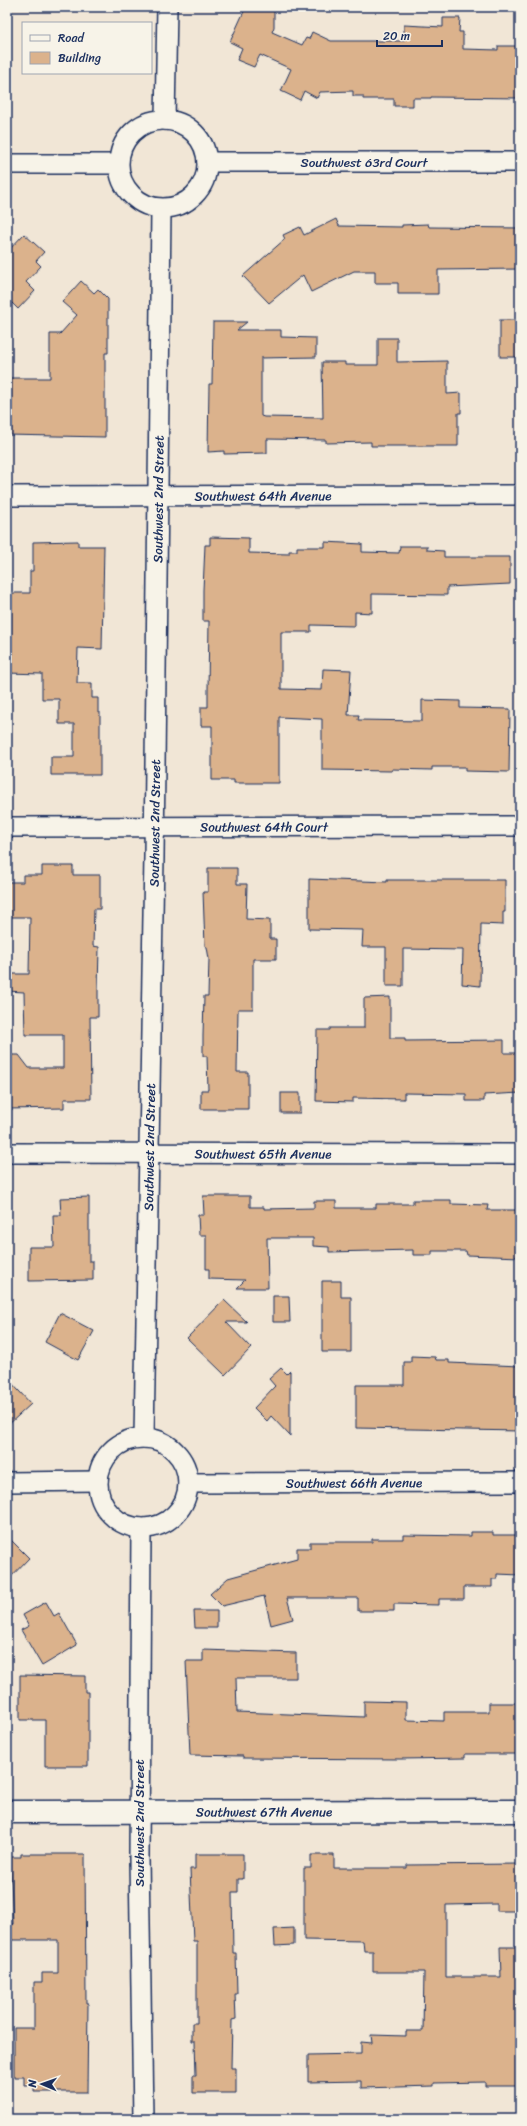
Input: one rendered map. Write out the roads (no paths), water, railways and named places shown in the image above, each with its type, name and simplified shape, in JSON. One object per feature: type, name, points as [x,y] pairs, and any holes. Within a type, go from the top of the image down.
[{"type":"main road","name":"Southwest 67th Avenue","points":[[7,1812],[520,1810]]},
{"type":"street","points":[[165,120],[166,7]]},
{"type":"street","points":[[165,120],[178,122],[189,129],[198,138],[205,149],[207,162],[206,174],[202,186],[195,196],[185,203],[173,208],[161,209],[148,206],[131,195],[120,178],[118,164],[121,150],[128,137],[138,128],[151,121],[165,120]]},
{"type":"street","name":"Southwest 63rd Court","points":[[207,162],[520,162]]},
{"type":"street","points":[[7,164],[118,164]]},
{"type":"street","name":"Southwest 2nd Street","points":[[144,1438],[154,827],[161,209]]},
{"type":"street","name":"Southwest 64th Avenue","points":[[7,496],[520,495]]},
{"type":"street","name":"Southwest 64th Court","points":[[7,827],[520,826]]},
{"type":"street","name":"Southwest 65th Avenue","points":[[7,1153],[520,1154]]},
{"type":"street","points":[[144,1438],[156,1440],[175,1451],[186,1471],[188,1483],[183,1503],[170,1519],[151,1527],[141,1528],[130,1526],[111,1514],[100,1494],[98,1482],[104,1460],[112,1451],[127,1441],[144,1438]]},
{"type":"street","points":[[7,1482],[98,1482]]},
{"type":"street","name":"Southwest 66th Avenue","points":[[188,1483],[520,1482]]},
{"type":"street","name":"Southwest 2nd Street","points":[[141,1528],[138,1812],[144,2119]]}]
